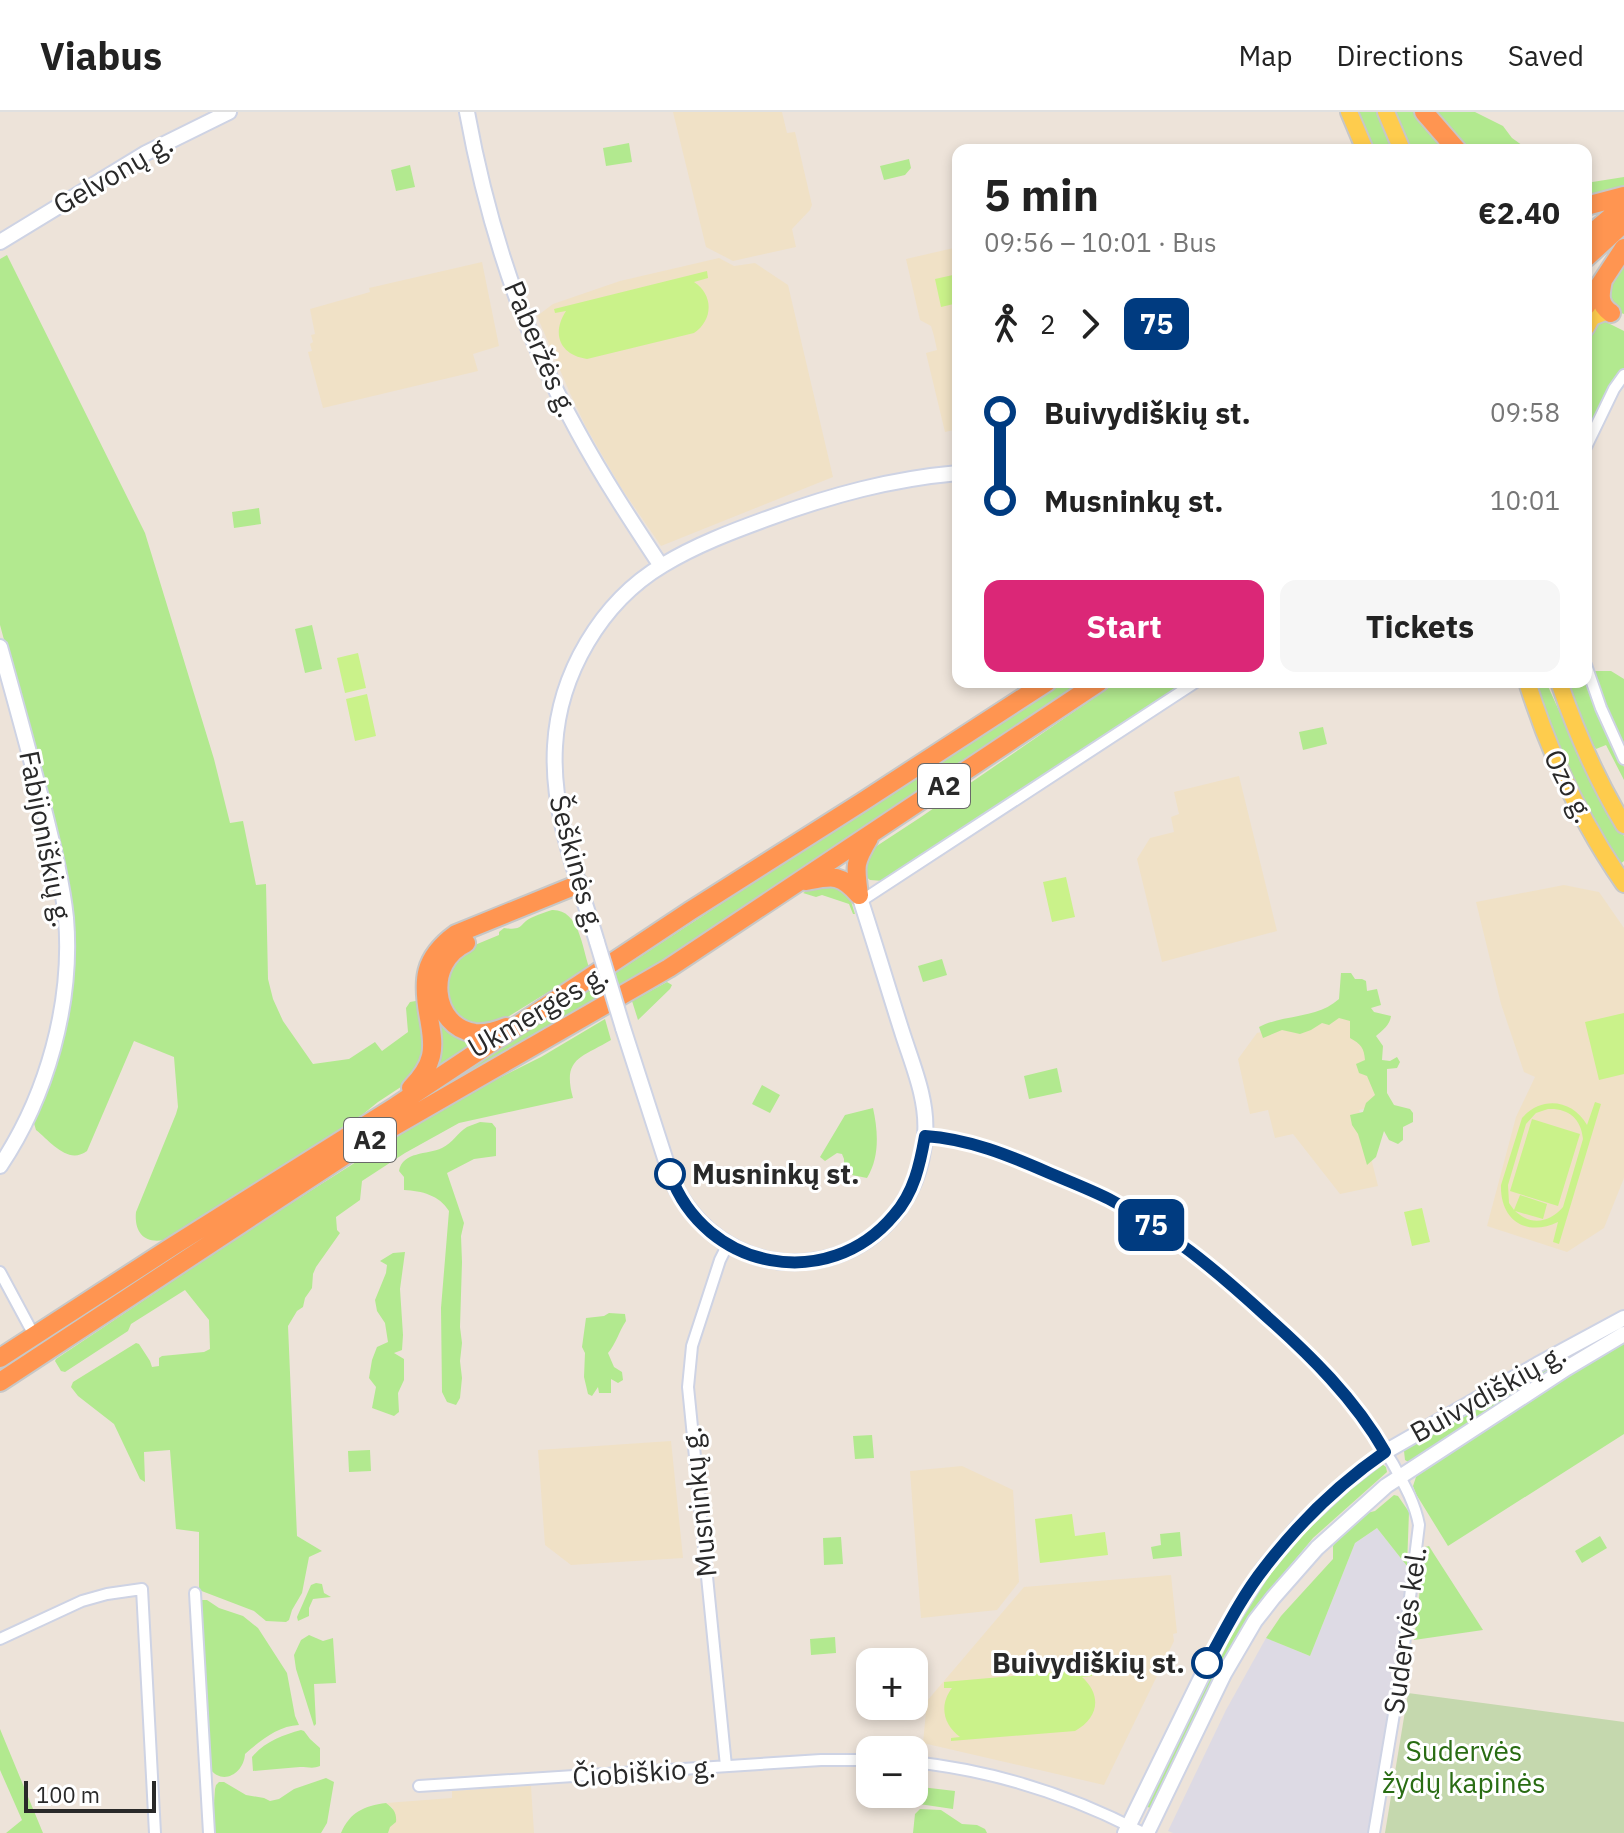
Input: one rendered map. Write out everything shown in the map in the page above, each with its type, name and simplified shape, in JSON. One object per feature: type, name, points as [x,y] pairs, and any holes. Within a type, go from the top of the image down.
[{"type":"highway","points":[[1424,112],[1452,144]]},
{"type":"highway","points":[[1592,204],[1624,196]]},
{"type":"highway","points":[[1592,233],[1624,206]]},
{"type":"highway","points":[[1592,252],[1624,223]]},
{"type":"highway","points":[[1592,296],[1624,248]]},
{"type":"highway","points":[[1603,279],[1601,301],[1606,309],[1618,316]]},
{"type":"highway","name":"Ukmergės g.","points":[[0,1358],[396,1106],[690,911],[1038,688]]},
{"type":"highway","name":"Ukmergės g.","points":[[0,1382],[353,1150],[669,968],[1090,688]]},
{"type":"highway","points":[[860,898],[857,858],[870,836]]},
{"type":"highway","points":[[799,882],[835,877],[849,883],[860,898]]},
{"type":"highway","points":[[520,1022],[484,1033],[475,1033],[457,1025],[441,1003],[437,985],[441,968],[460,946],[580,888]]},
{"type":"highway","points":[[396,1106],[422,1076],[431,1055],[431,1027],[424,983],[429,965],[439,948],[456,934],[580,888]]},
{"type":"main road","points":[[1349,112],[1362,144]]},
{"type":"main road","points":[[1386,112],[1399,144]]},
{"type":"main road","points":[[1592,317],[1605,312],[1618,316]]},
{"type":"main road","name":"Ozo g.","points":[[1529,688],[1563,780],[1624,884]]},
{"type":"main road","name":"Ozo g.","points":[[1561,688],[1590,763],[1624,825]]},
{"type":"street","name":"Gelvonų g.","points":[[0,242],[146,153],[229,112]]},
{"type":"street","name":"Paberžės g.","points":[[467,112],[482,183],[514,289],[531,333],[576,430],[661,566]]},
{"type":"street","points":[[1592,435],[1624,375]]},
{"type":"street","name":"Šeškinės g.","points":[[860,898],[924,1109],[925,1136],[915,1177],[903,1204],[883,1228],[847,1251],[819,1261],[788,1263],[750,1256],[703,1226],[673,1183],[564,831],[555,782],[555,737],[563,695],[577,662],[596,630],[631,590],[661,566],[727,534],[838,494],[952,474]]},
{"type":"street","name":"Fabijoniškių g.","points":[[0,647],[56,857],[67,937],[63,998],[54,1044],[22,1129],[0,1166]]},
{"type":"street","points":[[1592,682],[1624,759]]},
{"type":"street","points":[[860,898],[1187,688]]},
{"type":"street","name":"Sudervės kel.","points":[[925,1136],[973,1143],[1018,1159],[1109,1200],[1181,1244],[1218,1272],[1322,1369],[1360,1414],[1385,1452],[1417,1513],[1419,1536],[1401,1673],[1374,1833]]},
{"type":"street","name":"Musninkų g.","points":[[726,1766],[688,1387],[692,1346],[728,1244]]},
{"type":"street","points":[[0,1272],[43,1354]]},
{"type":"street","name":"Buivydiškių g.","points":[[1126,1829],[1235,1611],[1263,1569],[1299,1526],[1344,1484],[1385,1452],[1624,1318]]},
{"type":"street","name":"Buivydiškių g.","points":[[1145,1833],[1224,1674],[1255,1621],[1317,1548],[1386,1486],[1624,1334]]},
{"type":"street","points":[[0,1639],[82,1601],[142,1589],[155,1833]]},
{"type":"street","points":[[195,1593],[209,1833]]},
{"type":"street","name":"Čiobiškio g.","points":[[419,1786],[856,1760]]},
{"type":"street","points":[[928,1764],[969,1770],[1035,1786],[1114,1817],[1126,1829],[1145,1833]]},
{"type":"shaded area","points":[[673,112],[782,112],[787,133],[795,132],[812,205],[792,229],[796,247],[733,261],[706,247]]},
{"type":"shaded area","points":[[952,248],[952,430],[945,432],[926,353],[937,350],[934,336],[931,326],[920,320],[906,259]]},
{"type":"shaded area","points":[[719,258],[734,266],[755,263],[788,285],[833,477],[661,546],[620,486],[586,427],[537,316],[553,304],[620,281]]},
{"type":"shaded area","points":[[482,262],[499,346],[473,354],[478,371],[323,408],[308,352],[312,351],[311,335],[315,334],[310,309],[370,292],[369,288]]},
{"type":"shaded area","points":[[1239,776],[1277,931],[1162,962],[1137,859],[1150,838],[1174,832],[1171,817],[1179,814],[1174,792]]},
{"type":"shaded area","points":[[1564,885],[1599,892],[1624,928],[1624,1178],[1604,1228],[1567,1252],[1487,1226],[1516,1117],[1535,1077],[1524,1072],[1501,1004],[1476,902]]},
{"type":"shaded area","points":[[1357,1010],[1381,1105],[1359,1110],[1378,1186],[1340,1194],[1293,1134],[1275,1138],[1268,1110],[1250,1114],[1238,1059],[1257,1033]]},
{"type":"shaded area","points":[[671,1441],[683,1558],[571,1565],[545,1545],[538,1450]]},
{"type":"shaded area","points":[[962,1466],[1013,1490],[1019,1582],[997,1610],[921,1618],[910,1471]]},
{"type":"shaded area","points":[[1377,1528],[1411,1571],[1371,1833],[1168,1831],[1226,1710],[1266,1638],[1310,1656],[1355,1543]]},
{"type":"shaded area","points":[[1171,1575],[1177,1633],[1173,1634],[1174,1641],[1104,1785],[928,1744],[928,1736],[924,1736],[928,1700],[1024,1587]]},
{"type":"shaded area","points":[[531,1786],[534,1833],[388,1833],[393,1808],[386,1803],[452,1798],[452,1791]]},
{"type":"green space","points":[[1357,112],[1380,112],[1393,144],[1371,144]]},
{"type":"green space","points":[[1396,112],[1418,112],[1445,144],[1409,144]]},
{"type":"green space","points":[[1431,112],[1475,112],[1503,126],[1520,144],[1458,144]]},
{"type":"green space","points":[[629,143],[632,162],[606,166],[603,148]]},
{"type":"green space","points":[[909,159],[911,168],[905,175],[884,180],[880,166]]},
{"type":"green space","points":[[410,165],[415,187],[396,191],[391,170]]},
{"type":"green space","points":[[1624,177],[1624,190],[1592,198],[1592,182]]},
{"type":"green space","points":[[7,255],[145,533],[214,759],[230,823],[243,821],[256,885],[266,884],[268,979],[283,1021],[313,1064],[349,1059],[375,1042],[382,1051],[408,1032],[406,1008],[410,1002],[421,1000],[428,1037],[416,1077],[341,1132],[164,1240],[151,1240],[142,1235],[136,1212],[178,1107],[174,1057],[134,1041],[87,1151],[80,1155],[66,1154],[60,1150],[36,1130],[33,1120],[71,980],[33,746],[0,625],[0,259]]},
{"type":"green space","points":[[1624,265],[1624,314],[1613,310],[1606,294]]},
{"type":"green space","points":[[707,271],[708,278],[694,282],[701,287],[709,308],[705,321],[694,333],[587,359],[570,353],[561,342],[559,328],[566,311],[555,313],[554,309]]},
{"type":"green space","points":[[952,275],[952,304],[941,307],[935,279]]},
{"type":"green space","points":[[1598,322],[1606,322],[1624,331],[1624,368],[1607,389],[1592,420],[1592,334]]},
{"type":"green space","points":[[259,508],[261,524],[234,528],[232,512]]},
{"type":"green space","points":[[312,625],[322,669],[305,673],[295,629]]},
{"type":"green space","points":[[358,653],[366,688],[345,693],[337,658]]},
{"type":"green space","points":[[1592,671],[1611,671],[1624,679],[1624,749]]},
{"type":"green space","points":[[1051,688],[1078,688],[548,1034],[444,1085]]},
{"type":"green space","points":[[1108,688],[1179,688],[884,881],[870,880],[864,875],[866,853]]},
{"type":"green space","points":[[1534,688],[1549,688],[1591,781],[1624,836],[1624,861],[1619,865],[1585,810]]},
{"type":"green space","points":[[1568,688],[1590,688],[1624,767],[1624,780],[1606,745],[1596,749],[1583,729]]},
{"type":"green space","points":[[367,694],[376,736],[355,741],[346,699]]},
{"type":"green space","points":[[1323,727],[1327,744],[1303,750],[1299,732]]},
{"type":"green space","points":[[1066,877],[1075,917],[1052,922],[1043,882]]},
{"type":"green space","points":[[831,880],[850,898],[855,914],[849,904],[822,895],[816,897],[803,893]]},
{"type":"green space","points":[[556,896],[461,942],[444,956],[432,984],[435,1005],[454,1029],[483,1039],[431,1072],[437,1031],[430,990],[430,978],[442,953],[457,941]]},
{"type":"green space","points":[[552,910],[561,911],[574,922],[589,967],[496,1024],[463,1023],[452,1012],[441,990],[445,968],[470,947],[499,935],[504,928],[519,927],[528,919]]},
{"type":"green space","points":[[942,959],[947,975],[923,982],[918,966]]},
{"type":"green space","points":[[1341,973],[1351,973],[1355,979],[1366,981],[1367,991],[1377,989],[1381,1005],[1371,1008],[1374,1012],[1391,1016],[1376,1036],[1383,1046],[1382,1060],[1390,1061],[1397,1057],[1400,1062],[1397,1068],[1387,1069],[1387,1093],[1394,1105],[1410,1109],[1413,1113],[1413,1122],[1403,1127],[1403,1140],[1398,1144],[1389,1140],[1384,1131],[1376,1157],[1367,1165],[1350,1115],[1363,1112],[1366,1103],[1375,1095],[1367,1076],[1359,1073],[1356,1064],[1365,1060],[1365,1056],[1357,1042],[1350,1038],[1350,1021],[1339,1018],[1329,1025],[1322,1023],[1300,1034],[1282,1030],[1263,1038],[1259,1027],[1330,1005],[1339,999]]},
{"type":"green space","points":[[667,982],[672,985],[670,989],[638,1020],[632,1001]]},
{"type":"green space","points":[[1624,1013],[1624,1074],[1599,1080],[1585,1022]]},
{"type":"green space","points":[[605,1019],[611,1040],[583,1056],[572,1067],[570,1085],[573,1098],[459,1123],[362,1181],[360,1200],[336,1217],[340,1233],[316,1267],[312,1288],[303,1307],[288,1326],[297,1536],[322,1551],[309,1557],[302,1593],[286,1622],[266,1621],[254,1611],[199,1590],[199,1532],[176,1529],[170,1450],[144,1452],[145,1482],[140,1479],[114,1424],[71,1387],[73,1382],[136,1343],[152,1367],[159,1366],[162,1356],[204,1352],[210,1349],[209,1320],[185,1290],[65,1372],[61,1371],[56,1359],[401,1130],[541,1057]]},
{"type":"green space","points":[[1057,1068],[1062,1092],[1029,1099],[1024,1076]]},
{"type":"green space","points":[[762,1085],[780,1095],[770,1113],[752,1104]]},
{"type":"green space","points":[[1595,1102],[1601,1104],[1559,1244],[1553,1242],[1558,1222],[1536,1228],[1518,1223],[1510,1216],[1502,1198],[1501,1185],[1522,1118],[1530,1111],[1548,1104],[1566,1106],[1574,1110],[1587,1125]],"holes":[[[1555,1109],[1576,1120],[1583,1139],[1563,1207],[1546,1219],[1534,1221],[1515,1211],[1543,1219],[1547,1204],[1520,1195],[1514,1210],[1509,1203],[1508,1185],[1526,1124],[1536,1113]]]},
{"type":"green space","points":[[873,1108],[877,1144],[867,1178],[852,1175],[844,1169],[842,1154],[837,1153],[825,1161],[820,1157],[845,1115]]},
{"type":"green space","points":[[1532,1119],[1580,1134],[1558,1206],[1510,1191]]},
{"type":"green space","points":[[480,1122],[492,1123],[496,1128],[496,1156],[474,1159],[447,1173],[464,1223],[461,1236],[462,1378],[456,1405],[447,1402],[442,1392],[441,1308],[449,1211],[430,1195],[404,1190],[404,1177],[399,1171],[405,1160],[442,1148],[464,1129]]},
{"type":"green space","points":[[1422,1208],[1430,1242],[1412,1246],[1404,1212]]},
{"type":"green space","points":[[405,1252],[400,1289],[402,1350],[394,1353],[404,1359],[404,1380],[398,1393],[399,1412],[394,1416],[372,1408],[376,1387],[369,1378],[377,1347],[388,1342],[385,1323],[377,1311],[375,1300],[386,1273],[387,1265],[380,1261],[393,1253]]},
{"type":"green space","points":[[609,1313],[625,1314],[626,1321],[608,1353],[614,1367],[622,1372],[623,1380],[618,1383],[611,1379],[611,1393],[599,1393],[598,1387],[592,1396],[588,1394],[584,1377],[585,1353],[582,1347],[586,1318]]},
{"type":"green space","points":[[1624,1324],[1624,1328],[1410,1463],[1405,1460],[1404,1451],[1412,1445],[1537,1370]]},
{"type":"green space","points":[[1624,1340],[1624,1434],[1448,1546],[1416,1494],[1413,1486],[1417,1474],[1557,1380]]},
{"type":"green space","points":[[872,1435],[874,1458],[855,1459],[853,1436]]},
{"type":"green space","points":[[370,1450],[371,1471],[349,1472],[348,1451]]},
{"type":"green space","points":[[1382,1464],[1387,1472],[1313,1538],[1253,1615],[1153,1809],[1145,1806],[1231,1631],[1260,1586],[1279,1560],[1318,1518]]},
{"type":"green space","points":[[1394,1495],[1409,1512],[1407,1566],[1377,1528],[1355,1543],[1310,1656],[1266,1638],[1281,1616],[1333,1559],[1333,1546],[1342,1534],[1363,1514],[1375,1511]]},
{"type":"green space","points":[[1072,1514],[1075,1536],[1105,1532],[1108,1555],[1040,1563],[1035,1519]]},
{"type":"green space","points":[[1180,1532],[1182,1556],[1153,1559],[1151,1547],[1161,1545],[1160,1534]]},
{"type":"green space","points":[[1600,1536],[1607,1548],[1582,1563],[1575,1551]]},
{"type":"green space","points":[[841,1537],[843,1564],[824,1565],[823,1538]]},
{"type":"green space","points":[[1429,1546],[1483,1630],[1414,1640],[1425,1547]]},
{"type":"green space","points":[[322,1584],[324,1593],[331,1597],[313,1599],[309,1616],[298,1621],[311,1585]]},
{"type":"green space","points":[[200,1600],[207,1600],[219,1608],[243,1616],[258,1628],[287,1673],[299,1725],[284,1728],[264,1739],[245,1754],[237,1772],[227,1777],[210,1769]]},
{"type":"green space","points":[[309,1635],[323,1641],[333,1638],[336,1683],[314,1684],[314,1726],[294,1655],[301,1640]]},
{"type":"green space","points":[[835,1637],[836,1653],[811,1655],[810,1639]]},
{"type":"green space","points":[[1092,1669],[1092,1676],[1082,1677],[1093,1691],[1095,1706],[1089,1720],[1075,1731],[951,1741],[951,1738],[960,1737],[945,1714],[945,1701],[952,1688],[944,1688],[944,1682]]},
{"type":"green space","name":"Sudervės žydų kapinės","points":[[1408,1693],[1624,1722],[1624,1833],[1385,1833]]},
{"type":"green space","points":[[0,1729],[43,1833],[6,1833],[22,1820],[0,1770]]},
{"type":"green space","points":[[301,1730],[320,1748],[320,1766],[253,1771],[252,1757],[262,1747]]},
{"type":"green space","points":[[326,1778],[334,1782],[327,1823],[321,1833],[212,1833],[215,1789],[219,1782],[246,1795],[270,1801]]},
{"type":"green space","points":[[928,1788],[955,1791],[953,1809],[928,1805]]},
{"type":"green space","points":[[386,1803],[394,1811],[396,1819],[388,1833],[341,1833],[359,1811]]},
{"type":"green space","points":[[920,1809],[941,1810],[962,1824],[977,1825],[987,1833],[913,1833],[915,1814]]},
{"type":"bus line","name":"75","points":[[670,1174],[678,1193],[703,1226],[738,1250],[773,1261],[819,1261],[866,1241],[895,1214],[915,1177],[925,1136],[973,1143],[1018,1159],[1131,1212],[1218,1272],[1260,1310],[1322,1369],[1360,1414],[1385,1452],[1344,1484],[1299,1526],[1263,1569],[1235,1611],[1207,1663]]},
{"type":"place","name":"Musninkų st.","points":[[670,1174]]},
{"type":"place","name":"Buivydiškių st.","points":[[1207,1663]]}]
